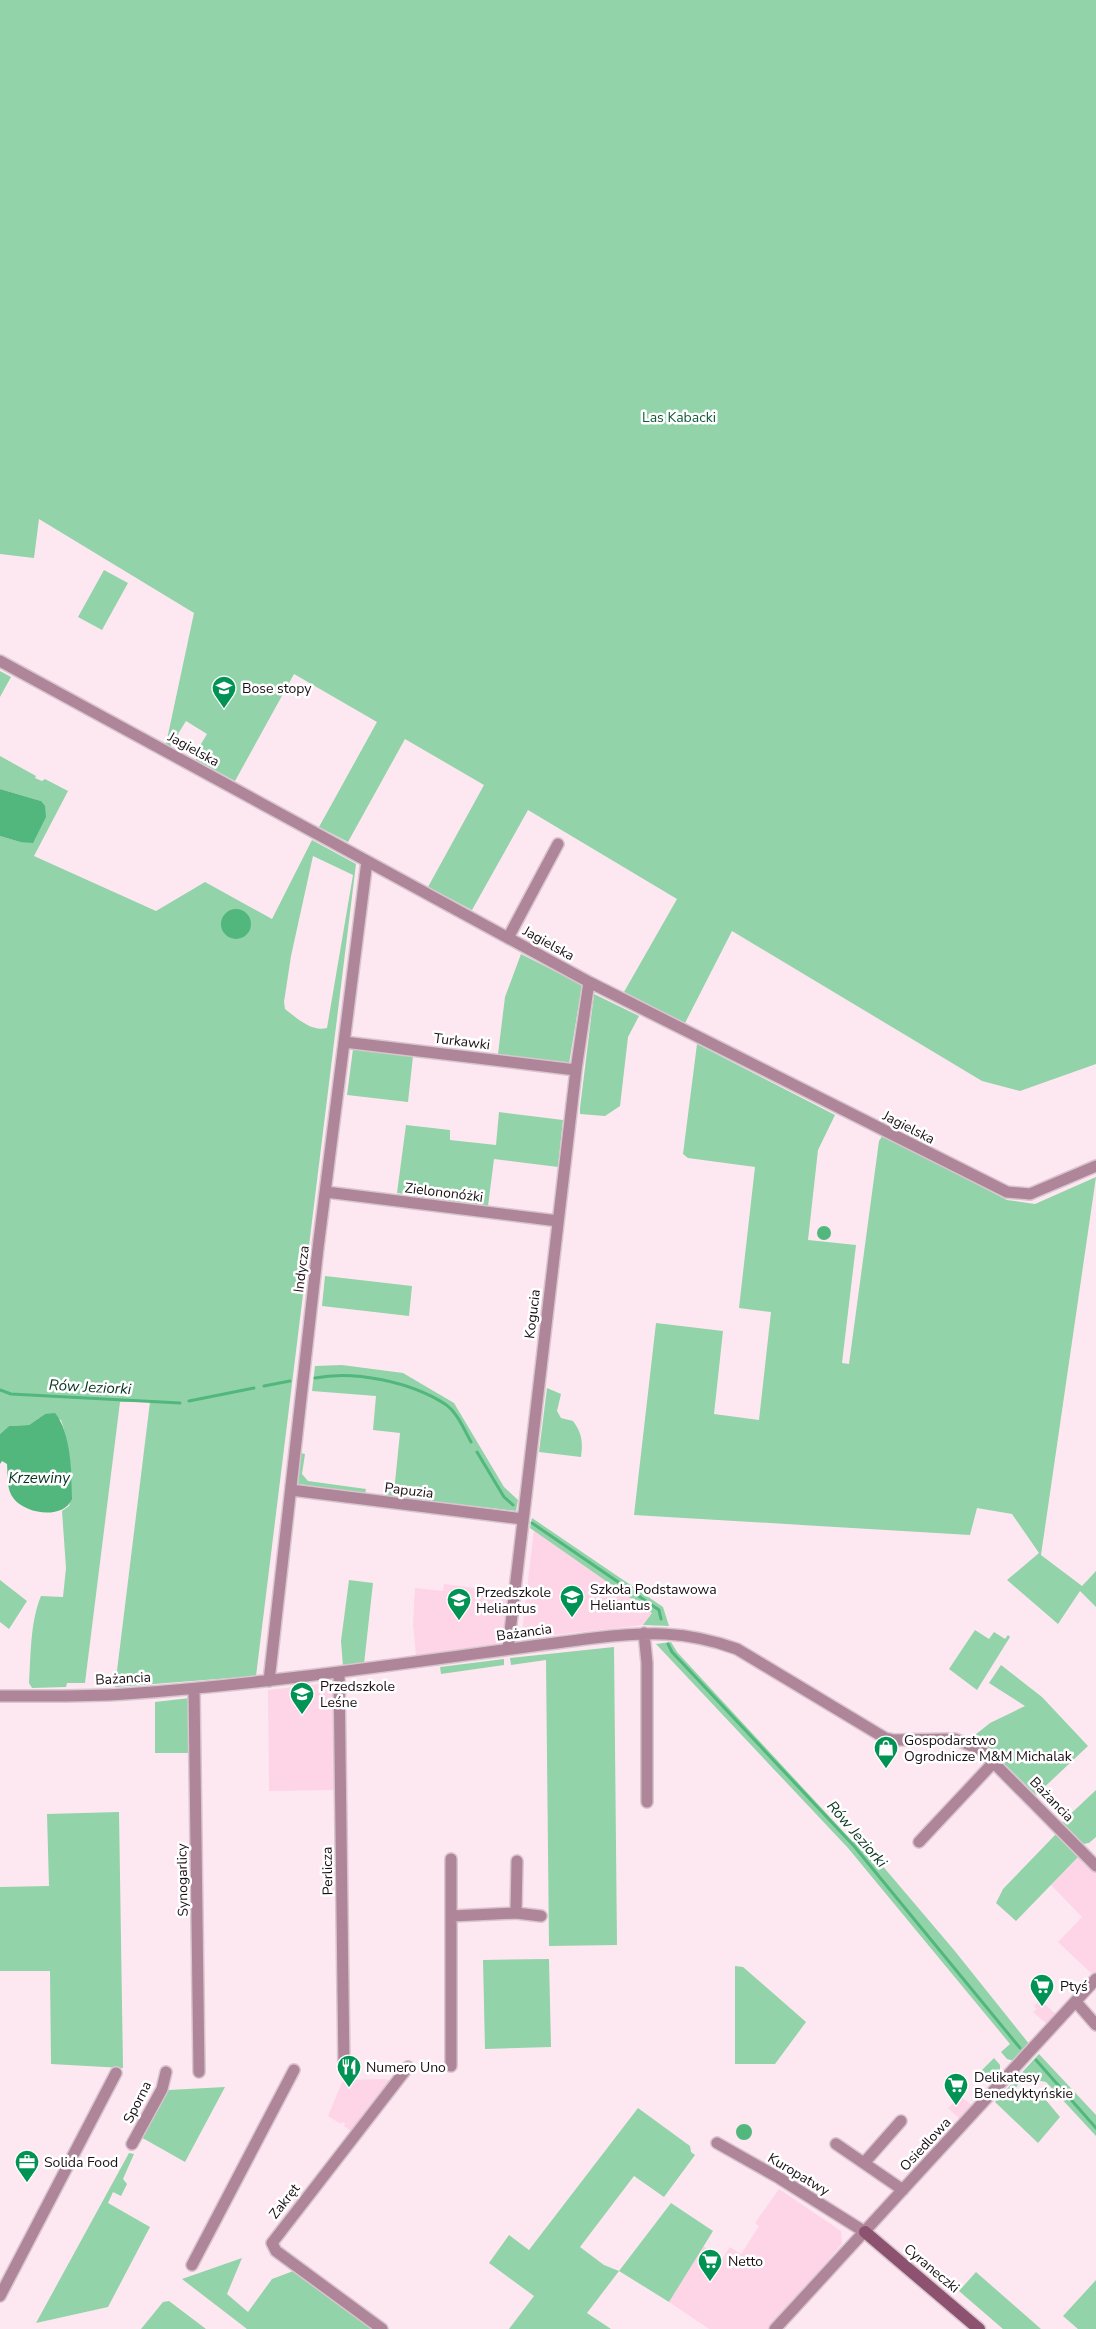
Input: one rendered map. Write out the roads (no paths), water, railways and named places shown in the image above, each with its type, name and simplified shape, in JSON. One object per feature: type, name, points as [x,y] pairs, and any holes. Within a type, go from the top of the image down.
[{"type":"street","name":"Jagielska","points":[[0,661],[589,982],[1007,1192],[1030,1194],[1096,1166]]},
{"type":"street","points":[[508,938],[558,844]]},
{"type":"street","name":"Indycza","points":[[268,1681],[367,861]]},
{"type":"street","name":"Kogucia","points":[[508,1649],[576,1070],[589,982]]},
{"type":"street","name":"Turkawki","points":[[344,1042],[576,1070]]},
{"type":"street","name":"Zielononóżki","points":[[326,1192],[558,1222]]},
{"type":"street","name":"Papuzia","points":[[291,1490],[524,1519]]},
{"type":"street","points":[[644,1633],[647,1663],[648,1802]]},
{"type":"street","name":"Bażancia","points":[[0,1696],[107,1695],[194,1689],[644,1633],[673,1633],[710,1640],[737,1648],[878,1736],[894,1740],[955,1739],[981,1750],[991,1766],[1096,1866]]},
{"type":"street","name":"Perlicza","points":[[339,1672],[344,2069]]},
{"type":"street","name":"Synogarlicy","points":[[194,1689],[199,2072]]},
{"type":"street","points":[[919,1842],[991,1766]]},
{"type":"street","points":[[451,1858],[451,2066]]},
{"type":"street","points":[[516,1914],[517,1861]]},
{"type":"street","points":[[452,1916],[516,1914],[542,1916]]},
{"type":"street","name":"Osiedlowa","points":[[775,2329],[1096,1979]]},
{"type":"street","points":[[1076,2002],[1094,2019]]},
{"type":"street","name":"Zakręt","points":[[382,2329],[276,2251],[272,2243],[408,2067]]},
{"type":"street","points":[[192,2266],[294,2070]]},
{"type":"street","name":"Sporna","points":[[132,2144],[162,2089],[166,2072]]},
{"type":"street","points":[[0,2296],[116,2073]]},
{"type":"street","points":[[864,2163],[901,2121]]},
{"type":"street","name":"Kuropatwy","points":[[717,2143],[779,2178],[865,2232]]},
{"type":"street","points":[[836,2144],[903,2190]]},
{"type":"street","name":"Cyraneczki","points":[[865,2232],[979,2329]]},
{"type":"water","points":[[0,789],[41,801],[45,806],[46,817],[33,843],[20,842],[0,836]]},
{"type":"water","points":[[236,909],[246,914],[251,924],[246,934],[236,939],[226,934],[221,924],[226,914]]},
{"type":"water","points":[[824,1226],[829,1228],[831,1233],[829,1238],[824,1240],[819,1238],[817,1233],[819,1228]]},
{"type":"water","name":"Krzewiny","points":[[55,1413],[64,1431],[70,1454],[72,1499],[61,1510],[53,1512],[35,1511],[20,1504],[11,1495],[7,1464],[2,1461],[0,1464],[0,1434],[9,1426],[29,1425],[45,1414]]},
{"type":"water","points":[[744,2124],[750,2126],[752,2132],[750,2138],[744,2140],[738,2138],[736,2132],[738,2126]]},
{"type":"waterway","name":"Rów Jeziorki","points":[[315,1378],[330,1376],[364,1377],[399,1384],[431,1396],[453,1411],[471,1442]]},
{"type":"waterway","name":"Rów Jeziorki","points":[[264,1386],[290,1381]]},
{"type":"waterway","name":"Rów Jeziorki","points":[[189,1401],[254,1388]]},
{"type":"waterway","name":"Rów Jeziorki","points":[[0,1390],[11,1394],[180,1403]]},
{"type":"waterway","name":"Rów Jeziorki","points":[[477,1452],[504,1497],[513,1505]]},
{"type":"waterway","name":"Rów Jeziorki","points":[[532,1523],[659,1610],[661,1619]]},
{"type":"waterway","name":"Rów Jeziorki","points":[[668,1644],[672,1652],[854,1846],[1020,2048]]},
{"type":"waterway","points":[[1036,2060],[1096,2128]]},
{"type":"place","name":"Bose stopy","points":[[224,709]]},
{"type":"place","name":"Szkoła Podstawowa Heliantus","points":[[572,1618]]},
{"type":"place","name":"Przedszkole Heliantus","points":[[459,1621]]},
{"type":"place","name":"Przedszkole Leśne","points":[[302,1715]]},
{"type":"place","name":"Gospodarstwo Ogrodnicze M&M Michalak","points":[[886,1769]]},
{"type":"place","name":"Ptyś","points":[[1042,2007]]},
{"type":"place","name":"Numero Uno","points":[[349,2088]]},
{"type":"place","name":"Delikatesy Benedyktyńskie","points":[[956,2106]]},
{"type":"place","name":"Solida Food","points":[[27,2183]]},
{"type":"place","name":"Netto","points":[[710,2282]]},
{"type":"park label","name":"Las Kabacki","points":[[679,417]]}]
